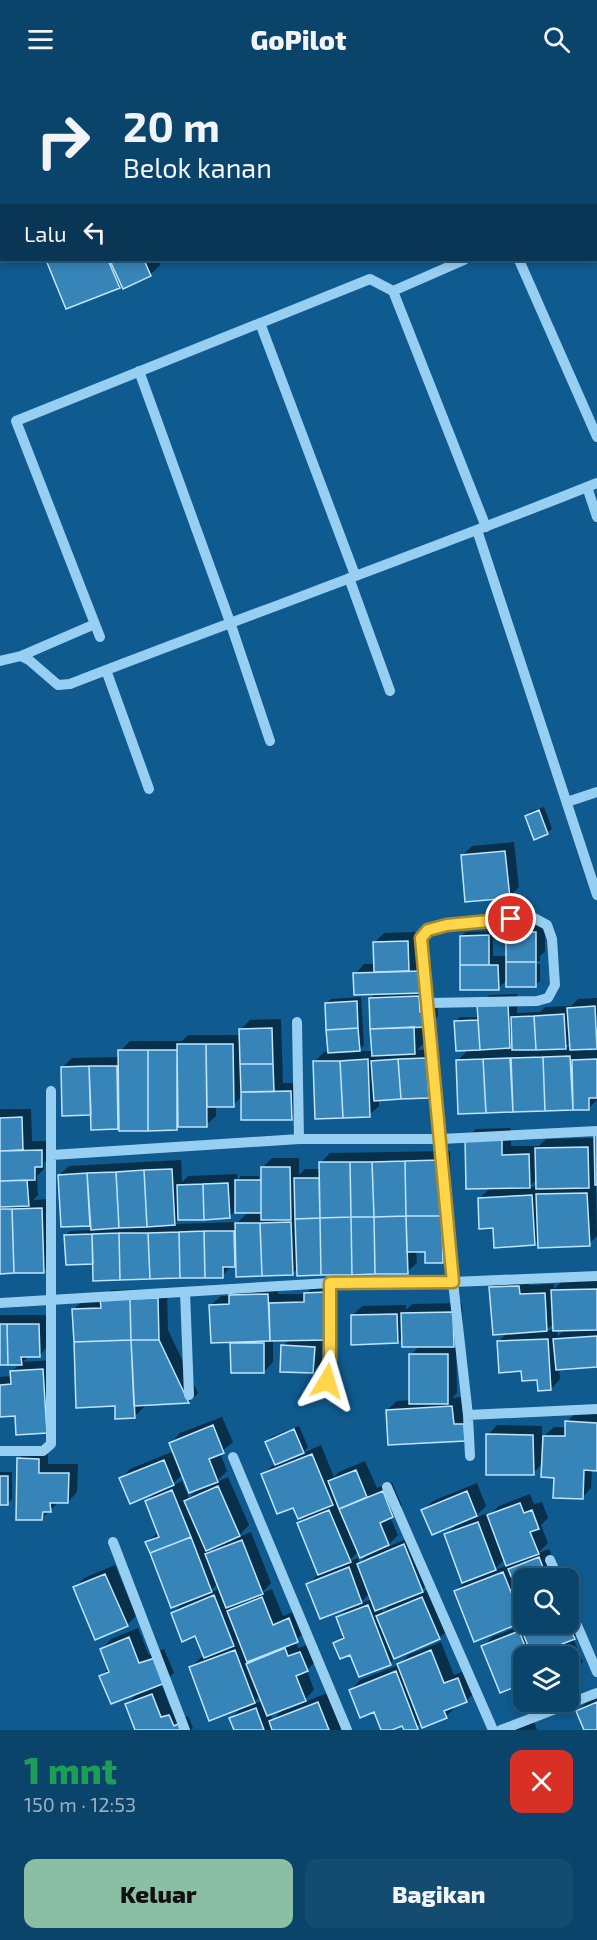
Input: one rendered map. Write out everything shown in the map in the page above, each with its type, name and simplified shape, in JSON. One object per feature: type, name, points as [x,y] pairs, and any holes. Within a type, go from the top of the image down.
[{"type":"street","points":[[393,291],[462,261]]},
{"type":"street","points":[[519,261],[597,437]]},
{"type":"street","points":[[100,637],[16,421],[370,279],[393,291],[482,528],[597,895]]},
{"type":"street","points":[[261,322],[352,576],[390,692]]},
{"type":"street","points":[[139,372],[230,622],[270,741]]},
{"type":"street","points":[[21,656],[58,685],[70,684],[592,485],[597,517]]},
{"type":"street","points":[[0,661],[21,656],[95,624]]},
{"type":"street","points":[[106,670],[149,789]]},
{"type":"street","points":[[567,802],[597,792]]},
{"type":"street","points":[[428,1003],[537,1001],[548,998],[555,985],[552,939],[547,926],[532,917],[447,925],[428,930],[421,938],[453,1282],[468,1415],[470,1456]]},
{"type":"street","points":[[297,1022],[299,1139]]},
{"type":"street","points":[[0,1451],[43,1451],[51,1444],[51,1091]]},
{"type":"street","points":[[52,1155],[299,1139],[441,1139],[597,1131]]},
{"type":"street","points":[[0,1302],[52,1301],[330,1283],[453,1282],[597,1276]]},
{"type":"street","points":[[327,1381],[330,1358],[330,1283]]},
{"type":"street","points":[[184,1292],[189,1395]]},
{"type":"street","points":[[468,1415],[597,1408]]},
{"type":"street","points":[[233,1457],[347,1730]]},
{"type":"street","points":[[387,1487],[493,1730]]},
{"type":"street","points":[[113,1542],[185,1730]]},
{"type":"street","points":[[550,1560],[554,1568]]},
{"type":"street","points":[[579,1630],[597,1672]]},
{"type":"street","points":[[501,1730],[530,1725],[597,1693]]},
{"type":"building","points":[[46,261],[108,261],[120,288],[66,309]]},
{"type":"building","points":[[144,261],[151,276],[123,289],[111,263]]},
{"type":"building","points":[[539,810],[548,834],[534,840],[525,816]]},
{"type":"building","points":[[505,851],[510,898],[465,902],[461,855]]},
{"type":"building","points":[[506,931],[536,932],[536,962],[506,962]]},
{"type":"building","points":[[489,935],[489,965],[460,965],[460,936]]},
{"type":"building","points":[[408,941],[409,971],[374,972],[373,942]]},
{"type":"building","points":[[506,962],[536,962],[536,987],[506,987]]},
{"type":"building","points":[[460,965],[498,965],[499,990],[460,990]]},
{"type":"building","points":[[422,971],[423,993],[354,995],[353,973]]},
{"type":"building","points":[[419,996],[420,1012],[428,1011],[429,1027],[370,1029],[369,998]]},
{"type":"building","points":[[357,1001],[358,1028],[326,1030],[325,1003]]},
{"type":"building","points":[[508,1003],[510,1048],[480,1050],[477,1004]]},
{"type":"building","points":[[595,1006],[597,1049],[570,1050],[567,1008]]},
{"type":"building","points":[[564,1014],[566,1049],[536,1050],[534,1016]]},
{"type":"building","points":[[534,1016],[536,1050],[512,1050],[511,1017]]},
{"type":"building","points":[[478,1020],[480,1050],[456,1051],[454,1021]]},
{"type":"building","points":[[414,1027],[415,1054],[372,1056],[370,1029]]},
{"type":"building","points":[[272,1028],[273,1064],[240,1064],[239,1029]]},
{"type":"building","points":[[358,1028],[360,1051],[328,1053],[326,1030]]},
{"type":"building","points":[[177,1044],[206,1044],[207,1127],[178,1127]]},
{"type":"building","points":[[206,1044],[233,1044],[234,1107],[207,1107]]},
{"type":"building","points":[[118,1050],[148,1050],[148,1131],[119,1131]]},
{"type":"building","points":[[148,1050],[177,1050],[177,1130],[148,1131]]},
{"type":"building","points":[[570,1056],[573,1110],[545,1111],[543,1057]]},
{"type":"building","points":[[543,1057],[545,1111],[513,1112],[511,1058]]},
{"type":"building","points":[[426,1058],[429,1098],[401,1099],[398,1059]]},
{"type":"building","points":[[510,1058],[513,1112],[486,1113],[483,1059]]},
{"type":"building","points":[[368,1059],[370,1117],[343,1118],[340,1061]]},
{"type":"building","points":[[398,1059],[401,1099],[374,1101],[371,1061]]},
{"type":"building","points":[[483,1059],[486,1113],[458,1114],[456,1060]]},
{"type":"building","points":[[597,1059],[597,1098],[589,1098],[589,1110],[573,1110],[572,1060]]},
{"type":"building","points":[[313,1061],[340,1061],[343,1118],[315,1119]]},
{"type":"building","points":[[240,1064],[273,1064],[274,1092],[241,1092]]},
{"type":"building","points":[[89,1066],[117,1066],[118,1129],[91,1130]]},
{"type":"building","points":[[89,1066],[91,1115],[62,1116],[61,1067]]},
{"type":"building","points":[[291,1091],[292,1120],[241,1120],[241,1092]]},
{"type":"building","points":[[22,1117],[23,1150],[0,1151],[0,1118]]},
{"type":"building","points":[[594,1134],[597,1134],[597,1185],[595,1185]]},
{"type":"building","points":[[502,1137],[502,1155],[529,1154],[530,1188],[466,1189],[465,1138]]},
{"type":"building","points":[[588,1147],[589,1188],[536,1189],[535,1148]]},
{"type":"building","points":[[42,1150],[42,1167],[35,1167],[35,1180],[0,1181],[0,1151]]},
{"type":"building","points":[[441,1160],[442,1216],[406,1216],[405,1161]]},
{"type":"building","points":[[405,1161],[406,1216],[374,1217],[372,1162]]},
{"type":"building","points":[[319,1162],[350,1162],[351,1217],[320,1218]]},
{"type":"building","points":[[350,1162],[372,1162],[374,1217],[351,1217]]},
{"type":"building","points":[[261,1167],[290,1167],[291,1220],[261,1220]]},
{"type":"building","points":[[172,1169],[175,1225],[147,1227],[144,1170]]},
{"type":"building","points":[[144,1170],[147,1227],[119,1228],[116,1172]]},
{"type":"building","points":[[116,1172],[119,1228],[91,1230],[87,1173]]},
{"type":"building","points":[[87,1173],[90,1226],[61,1227],[58,1175]]},
{"type":"building","points":[[294,1178],[319,1178],[320,1218],[295,1219]]},
{"type":"building","points":[[27,1180],[29,1206],[0,1207],[0,1181]]},
{"type":"building","points":[[235,1180],[261,1180],[261,1213],[235,1213]]},
{"type":"building","points":[[228,1183],[230,1218],[204,1220],[203,1184]]},
{"type":"building","points":[[203,1184],[204,1220],[178,1220],[177,1185]]},
{"type":"building","points":[[587,1193],[590,1246],[538,1248],[536,1194]]},
{"type":"building","points":[[532,1195],[535,1245],[494,1248],[493,1228],[479,1229],[478,1198]]},
{"type":"building","points":[[42,1208],[44,1273],[14,1273],[12,1209]]},
{"type":"building","points":[[0,1209],[12,1209],[14,1273],[0,1274]]},
{"type":"building","points":[[406,1216],[442,1216],[443,1263],[425,1263],[425,1252],[407,1252]]},
{"type":"building","points":[[406,1216],[408,1274],[375,1274],[374,1217]]},
{"type":"building","points":[[351,1217],[374,1217],[375,1274],[352,1275]]},
{"type":"building","points":[[351,1217],[352,1275],[321,1275],[320,1218]]},
{"type":"building","points":[[320,1218],[321,1275],[297,1276],[295,1219]]},
{"type":"building","points":[[291,1222],[293,1275],[262,1276],[260,1223]]},
{"type":"building","points":[[235,1223],[260,1223],[262,1276],[236,1277]]},
{"type":"building","points":[[204,1231],[234,1231],[235,1267],[223,1267],[223,1278],[205,1278]]},
{"type":"building","points":[[204,1231],[205,1278],[180,1278],[179,1232]]},
{"type":"building","points":[[179,1232],[180,1278],[150,1279],[148,1233]]},
{"type":"building","points":[[119,1233],[120,1280],[93,1281],[92,1234]]},
{"type":"building","points":[[119,1233],[148,1233],[150,1279],[120,1280]]},
{"type":"building","points":[[92,1234],[93,1264],[66,1265],[64,1235]]},
{"type":"building","points":[[519,1286],[520,1294],[545,1293],[547,1331],[493,1335],[489,1287]]},
{"type":"building","points":[[597,1289],[597,1330],[553,1331],[551,1290]]},
{"type":"building","points":[[326,1292],[328,1340],[270,1341],[269,1303],[304,1302],[304,1293]]},
{"type":"building","points":[[268,1294],[270,1341],[211,1343],[209,1305],[229,1304],[229,1295]]},
{"type":"building","points":[[158,1298],[159,1340],[131,1340],[130,1299]]},
{"type":"building","points":[[100,1299],[130,1299],[131,1340],[74,1342],[72,1309],[101,1308]]},
{"type":"building","points":[[453,1312],[454,1347],[402,1347],[401,1313]]},
{"type":"building","points":[[397,1314],[398,1343],[351,1345],[351,1315]]},
{"type":"building","points":[[0,1324],[7,1324],[8,1365],[0,1365]]},
{"type":"building","points":[[7,1324],[39,1324],[40,1357],[21,1357],[22,1365],[8,1365]]},
{"type":"building","points":[[597,1336],[597,1367],[556,1370],[553,1339]]},
{"type":"building","points":[[548,1339],[551,1390],[538,1391],[537,1380],[522,1381],[521,1371],[499,1373],[497,1341]]},
{"type":"building","points":[[131,1340],[159,1340],[189,1403],[134,1406]]},
{"type":"building","points":[[131,1340],[135,1418],[115,1419],[115,1406],[76,1408],[74,1342]]},
{"type":"building","points":[[230,1343],[264,1343],[264,1373],[231,1373]]},
{"type":"building","points":[[281,1345],[315,1347],[313,1373],[280,1372]]},
{"type":"building","points":[[409,1354],[448,1354],[448,1404],[409,1404]]},
{"type":"building","points":[[43,1369],[47,1433],[16,1435],[15,1416],[0,1417],[0,1385],[11,1384],[10,1371]]},
{"type":"building","points":[[452,1406],[454,1424],[464,1424],[465,1441],[388,1445],[386,1410]]},
{"type":"building","points":[[565,1421],[597,1423],[597,1471],[584,1470],[583,1499],[553,1498],[554,1478],[541,1477],[543,1436],[565,1436]]},
{"type":"building","points":[[213,1425],[224,1453],[209,1459],[218,1482],[189,1493],[169,1443]]},
{"type":"building","points":[[294,1429],[304,1453],[275,1465],[265,1442]]},
{"type":"building","points":[[486,1434],[533,1435],[534,1475],[486,1475]]},
{"type":"building","points":[[312,1454],[333,1505],[298,1519],[293,1508],[277,1514],[261,1474]]},
{"type":"building","points":[[17,1458],[39,1459],[39,1473],[69,1473],[68,1503],[50,1503],[51,1512],[43,1512],[42,1520],[16,1520]]},
{"type":"building","points":[[164,1460],[174,1485],[130,1504],[119,1478]]},
{"type":"building","points":[[356,1470],[367,1497],[339,1509],[328,1481]]},
{"type":"building","points":[[0,1476],[8,1476],[8,1505],[0,1505]]},
{"type":"building","points":[[218,1486],[240,1536],[206,1551],[184,1501]]},
{"type":"building","points":[[172,1490],[191,1537],[150,1553],[145,1542],[159,1537],[145,1501]]},
{"type":"building","points":[[383,1491],[393,1517],[380,1523],[389,1545],[360,1558],[339,1509]]},
{"type":"building","points":[[467,1491],[477,1516],[432,1535],[421,1510]]},
{"type":"building","points":[[520,1503],[524,1513],[532,1510],[539,1529],[530,1532],[539,1554],[506,1566],[487,1515]]},
{"type":"building","points":[[329,1510],[351,1562],[318,1575],[297,1523]]},
{"type":"building","points":[[478,1522],[496,1570],[462,1583],[444,1534]]},
{"type":"building","points":[[191,1537],[212,1592],[171,1608],[150,1553]]},
{"type":"building","points":[[242,1540],[263,1594],[226,1608],[205,1554]]},
{"type":"building","points":[[404,1544],[423,1592],[375,1611],[357,1564]]},
{"type":"building","points":[[539,1557],[543,1568],[513,1568],[513,1581],[508,1569]]},
{"type":"building","points":[[349,1567],[362,1603],[320,1619],[306,1584]]},
{"type":"building","points":[[503,1572],[513,1597],[513,1626],[474,1642],[454,1591]]},
{"type":"building","points":[[105,1574],[128,1626],[95,1640],[73,1587]]},
{"type":"building","points":[[214,1595],[234,1646],[204,1658],[195,1636],[182,1642],[171,1613]]},
{"type":"building","points":[[262,1597],[273,1625],[289,1618],[298,1642],[247,1662],[227,1611]]},
{"type":"building","points":[[422,1597],[440,1639],[394,1659],[376,1616]]},
{"type":"building","points":[[368,1605],[391,1665],[359,1677],[350,1655],[340,1659],[333,1643],[344,1638],[336,1617]]},
{"type":"building","points":[[513,1633],[520,1634],[525,1646],[513,1646],[513,1688],[500,1693],[481,1646]]},
{"type":"building","points":[[523,1634],[573,1634],[575,1639],[562,1644],[563,1646],[528,1646]]},
{"type":"building","points":[[129,1637],[139,1663],[155,1658],[165,1683],[111,1704],[99,1676],[109,1672],[100,1649]]},
{"type":"building","points":[[285,1648],[288,1656],[300,1652],[308,1671],[296,1676],[306,1701],[267,1716],[246,1664]]},
{"type":"building","points":[[235,1650],[255,1703],[209,1721],[189,1667]]},
{"type":"building","points":[[431,1650],[444,1683],[458,1678],[467,1702],[444,1711],[447,1718],[422,1728],[397,1664]]},
{"type":"building","points":[[396,1671],[418,1729],[404,1730],[402,1726],[392,1730],[381,1730],[374,1712],[360,1718],[349,1690]]},
{"type":"building","points":[[152,1694],[161,1717],[169,1715],[174,1726],[178,1724],[181,1730],[135,1730],[125,1704]]},
{"type":"building","points":[[318,1702],[329,1730],[272,1730],[269,1721]]},
{"type":"building","points":[[597,1702],[597,1730],[584,1730],[576,1712]]},
{"type":"building","points":[[256,1708],[264,1730],[234,1730],[229,1718]]},
{"type":"route","points":[[327,1381],[330,1358],[330,1283],[453,1282],[421,938],[428,930],[447,925],[511,919]]}]
